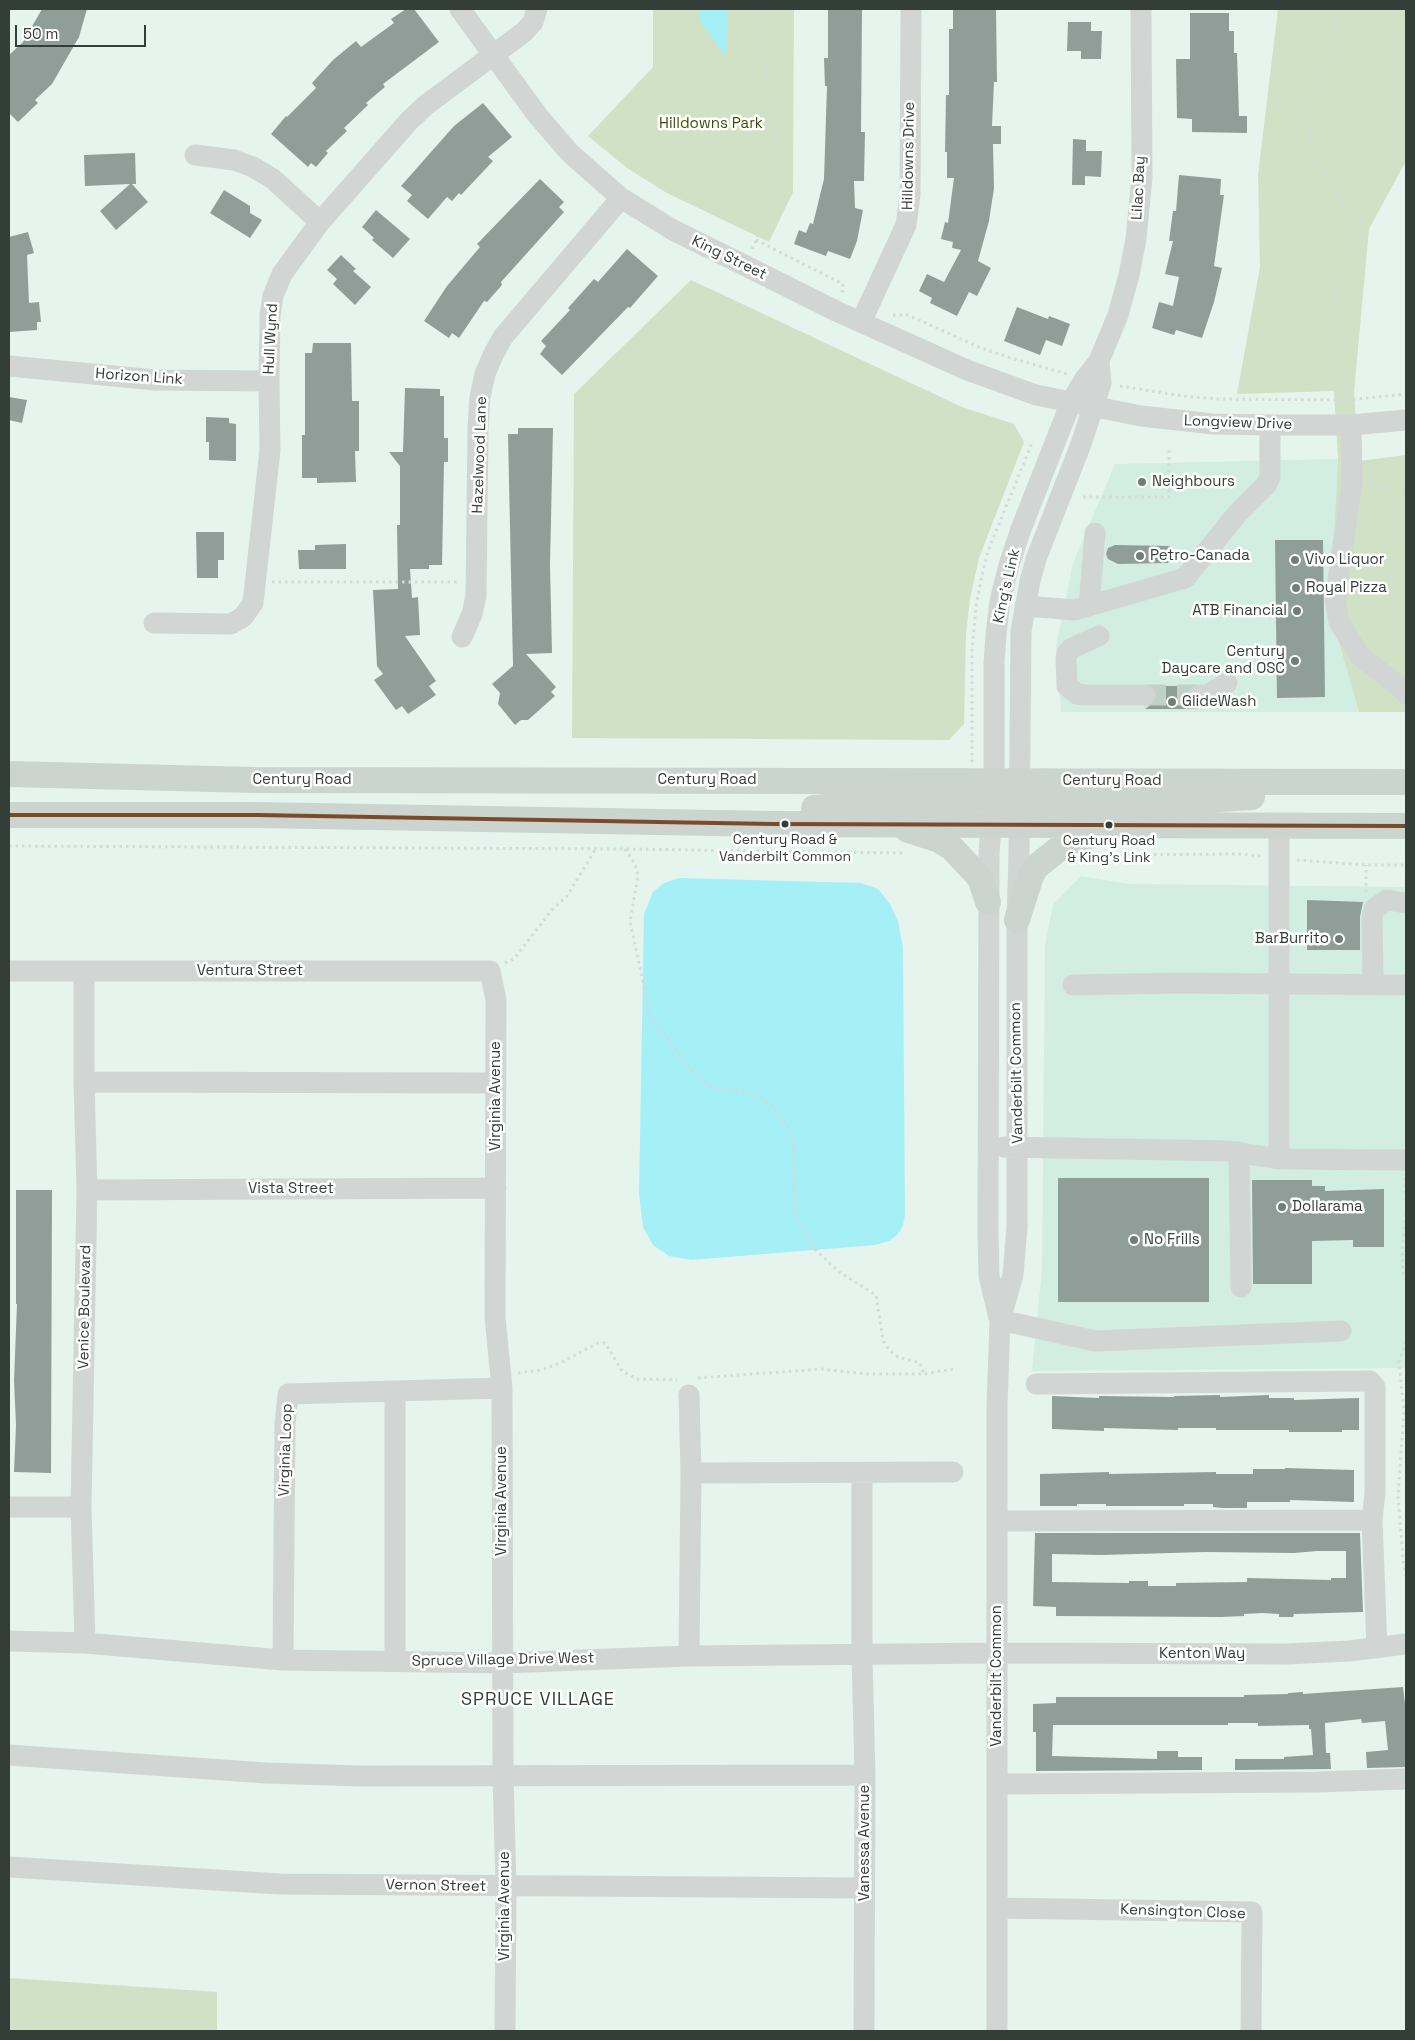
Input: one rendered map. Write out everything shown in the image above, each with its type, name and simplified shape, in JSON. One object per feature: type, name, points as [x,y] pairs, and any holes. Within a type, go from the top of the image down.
[{"type":"main road","name":"Century Road","points":[[9,774],[255,780],[1002,786],[1401,782]]},
{"type":"main road","points":[[9,815],[257,815],[773,824],[990,824],[1019,816],[1037,805],[1112,806],[1261,797],[1401,782]]},
{"type":"main road","points":[[773,824],[803,809],[890,802],[1002,786]]},
{"type":"main road","points":[[1019,816],[1125,825],[1406,826]]},
{"type":"main road","points":[[890,824],[939,840],[952,848],[980,878],[988,902]]},
{"type":"main road","points":[[1017,920],[1031,876],[1036,867],[1066,843],[1125,825]]},
{"type":"street","name":"King Street","points":[[460,9],[538,116],[570,153],[621,198],[673,230],[744,265],[866,313],[967,370],[1036,395],[1071,402]]},
{"type":"street","name":"Hull Wynd","points":[[154,623],[231,624],[242,617],[253,604],[257,582],[270,450],[270,315],[273,296],[282,274],[320,222],[410,121],[426,105],[524,32],[533,22],[538,9]]},
{"type":"street","name":"Hilldowns Drive","points":[[866,313],[906,225],[910,195],[911,9]]},
{"type":"street","name":"Lilac Bay","points":[[1094,407],[1093,382],[1099,361],[1118,315],[1129,275],[1139,207],[1142,177],[1141,9]]},
{"type":"street","points":[[195,154],[234,160],[253,167],[273,179],[320,222]]},
{"type":"street","name":"Hazelwood Lane","points":[[462,637],[472,614],[476,596],[478,428],[480,397],[485,374],[503,337],[621,198]]},
{"type":"street","name":"Horizon Link","points":[[9,366],[155,380],[269,381]]},
{"type":"street","name":"Lilac Bay","points":[[1071,402],[1093,382]]},
{"type":"street","name":"Longview Drive","points":[[1071,402],[1141,416],[1270,425],[1351,425],[1406,420]]},
{"type":"street","name":"King's Link","points":[[1002,786],[994,663],[1000,601],[1021,529],[1071,402]]},
{"type":"street","name":"King's Link","points":[[1002,786],[1019,665],[1021,632],[1036,559],[1094,407]]},
{"type":"street","points":[[1025,606],[1075,610],[1186,578],[1238,513],[1266,485],[1270,477],[1270,425]]},
{"type":"street","points":[[1351,425],[1352,484],[1336,600],[1339,622],[1360,656],[1400,687],[1406,694]]},
{"type":"street","points":[[1089,606],[1095,533]]},
{"type":"street","points":[[1099,636],[1072,648],[1067,653],[1067,686],[1077,694],[1084,695],[1145,695]]},
{"type":"street","points":[[1199,695],[1208,695],[1227,683]]},
{"type":"street","name":"Vanderbilt Common","points":[[997,2031],[997,1406],[1000,1320],[1013,1274],[1017,1227],[1018,1147],[1017,920],[1019,816],[1002,786]]},
{"type":"street","name":"Vanderbilt Common","points":[[1000,1320],[989,1276],[988,902],[990,824],[1002,786]]},
{"type":"street","points":[[1279,1160],[1280,826]]},
{"type":"street","points":[[1373,984],[1372,917],[1374,909],[1387,900],[1406,903]]},
{"type":"street","name":"Ventura Street","points":[[9,971],[490,971]]},
{"type":"street","name":"Venice Boulevard","points":[[84,971],[84,1082],[87,1190],[81,1507],[85,1643]]},
{"type":"street","name":"Virginia Avenue","points":[[490,971],[496,1000],[495,1317],[501,1381],[503,1775],[506,1886],[505,2031]]},
{"type":"street","points":[[1072,985],[1177,983],[1406,985]]},
{"type":"street","points":[[84,1082],[496,1083]]},
{"type":"street","points":[[988,1146],[1229,1151],[1279,1160],[1405,1160]]},
{"type":"street","points":[[1239,1152],[1241,1287]]},
{"type":"street","name":"Vista Street","points":[[87,1190],[496,1188]]},
{"type":"street","points":[[1000,1320],[1095,1341],[1341,1332]]},
{"type":"street","name":"Virginia Loop","points":[[282,1660],[285,1424],[288,1394],[395,1391],[501,1381]]},
{"type":"street","points":[[1036,1384],[1370,1381],[1376,1387],[1375,1493],[1372,1520],[1377,1648]]},
{"type":"street","points":[[686,1385],[691,1473],[689,1656]]},
{"type":"street","points":[[395,1391],[396,1662]]},
{"type":"street","points":[[691,1473],[953,1472]]},
{"type":"street","name":"Vanessa Avenue","points":[[862,1473],[862,1655],[865,1775],[864,2031]]},
{"type":"street","points":[[9,1507],[81,1507]]},
{"type":"street","points":[[998,1521],[1372,1520]]},
{"type":"street","name":"Spruce Village Drive West","points":[[9,1641],[85,1643],[282,1660],[396,1662],[503,1663],[689,1656],[997,1654]]},
{"type":"street","name":"Kenton Way","points":[[997,1654],[1287,1654],[1377,1648],[1406,1644]]},
{"type":"street","points":[[9,1755],[266,1773],[360,1776],[865,1775]]},
{"type":"street","points":[[997,1784],[1316,1782],[1406,1779]]},
{"type":"street","name":"Vernon Street","points":[[9,1867],[280,1884],[864,1888]]},
{"type":"street","name":"Kensington Close","points":[[997,1908],[1252,1912],[1251,2031]]},
{"type":"path","points":[[744,265],[774,201],[782,170],[780,147],[769,100],[761,9]]},
{"type":"path","points":[[1338,9],[1331,54],[1311,103],[1309,136],[1315,162],[1347,209],[1350,246],[1334,297],[1330,332],[1348,400],[1351,425]]},
{"type":"path","points":[[756,240],[843,284],[842,291],[866,313],[894,316],[908,314],[973,344],[1011,358],[1093,382],[1146,391],[1220,399],[1348,400],[1406,394]]},
{"type":"path","points":[[1083,497],[1169,497],[1169,449]]},
{"type":"path","points":[[1352,484],[1385,486],[1406,493]]},
{"type":"path","points":[[257,582],[476,582]]},
{"type":"path","points":[[9,846],[624,849],[910,853]]},
{"type":"path","points":[[624,849],[635,864],[638,874],[630,922],[650,1016],[698,1079],[714,1088],[739,1091],[765,1099],[788,1127],[794,1147],[795,1213],[814,1248],[839,1272],[876,1295],[883,1340],[889,1350],[898,1357],[920,1363],[924,1374]]},
{"type":"path","points":[[490,971],[514,959],[551,911],[567,896],[595,850]]},
{"type":"path","points":[[1096,855],[1238,854],[1366,865],[1406,865]]},
{"type":"path","points":[[1405,1160],[1406,1210]]},
{"type":"path","points":[[1406,1214],[1402,1259],[1406,1280]]},
{"type":"path","points":[[1406,1342],[1399,1362],[1404,1412],[1398,1496],[1406,1577]]},
{"type":"path","points":[[501,1381],[560,1363],[598,1343],[605,1343],[622,1372],[637,1380],[686,1385],[822,1369],[866,1374],[924,1374],[953,1369]]},
{"type":"shaded area","points":[[1338,459],[1330,611],[1359,712],[1061,712],[1056,646],[1073,563],[1115,464]]},
{"type":"shaded area","points":[[1081,876],[1130,884],[1406,887],[1406,1368],[1032,1371],[1042,1269],[1045,946],[1053,905]]},
{"type":"green space","name":"Hilldowns Park","points":[[653,9],[794,9],[793,192],[769,242],[667,193],[627,168],[588,136],[653,67]]},
{"type":"green space","points":[[1278,9],[1406,9],[1406,161],[1369,229],[1354,392],[1359,461],[1406,455],[1406,712],[1359,712],[1330,611],[1338,459],[1334,391],[1237,394],[1260,267],[1258,175]]},
{"type":"green space","points":[[691,280],[962,407],[1014,424],[1024,442],[979,558],[970,599],[966,633],[964,724],[949,740],[572,738],[574,394]]},
{"type":"green space","points":[[9,1978],[217,1992],[217,2031],[9,2031]]},
{"type":"water","points":[[699,9],[728,9],[726,57],[700,21]]},
{"type":"water","points":[[679,878],[861,883],[878,889],[890,904],[898,921],[903,948],[905,1214],[903,1226],[897,1235],[889,1241],[875,1245],[691,1260],[669,1256],[653,1245],[643,1227],[639,1194],[644,914],[653,892],[664,883]]},
{"type":"building","points":[[42,9],[87,9],[79,37],[52,84],[35,100],[38,103],[18,122],[9,113],[9,55],[23,42]]},
{"type":"building","points":[[406,9],[414,9],[439,42],[383,84],[385,87],[366,103],[368,105],[344,128],[347,131],[326,151],[328,153],[316,167],[311,163],[308,167],[271,134],[286,116],[316,88],[312,83],[333,60],[356,41],[361,47],[394,23],[391,19]]},
{"type":"building","points":[[828,9],[862,9],[861,132],[865,132],[864,181],[854,181],[855,208],[863,210],[857,241],[850,259],[828,251],[826,256],[794,244],[799,230],[806,233],[810,223],[813,224],[824,179],[827,86],[825,86],[824,58],[828,58]]},
{"type":"building","points":[[953,9],[996,9],[997,82],[994,82],[992,126],[1001,126],[1001,144],[993,144],[994,188],[989,221],[978,261],[991,268],[977,296],[969,292],[957,316],[930,303],[932,298],[919,291],[927,274],[944,282],[961,250],[952,248],[953,242],[941,239],[945,222],[948,223],[954,178],[947,178],[947,152],[945,152],[946,95],[949,95],[949,29],[953,29]]},
{"type":"building","points":[[1190,13],[1229,13],[1229,31],[1234,31],[1234,53],[1237,53],[1239,116],[1247,116],[1247,133],[1192,132],[1192,119],[1177,118],[1176,59],[1190,59]]},
{"type":"building","points":[[1068,22],[1091,22],[1091,31],[1102,31],[1101,59],[1081,59],[1081,51],[1067,51]]},
{"type":"building","points":[[483,103],[512,137],[488,157],[493,161],[461,195],[459,193],[452,201],[447,197],[428,219],[407,201],[412,195],[401,186],[454,126]]},
{"type":"building","points":[[1073,139],[1086,140],[1086,151],[1102,151],[1101,177],[1085,176],[1085,185],[1072,185]]},
{"type":"building","points":[[135,153],[136,184],[132,184],[148,202],[116,230],[100,211],[130,184],[85,186],[84,155]]},
{"type":"building","points":[[1179,175],[1221,179],[1220,195],[1224,195],[1214,266],[1222,268],[1214,302],[1202,338],[1176,330],[1174,335],[1152,328],[1159,302],[1173,306],[1179,277],[1165,274],[1173,241],[1169,241],[1173,211],[1176,211]]},
{"type":"building","points":[[540,179],[564,202],[559,207],[564,212],[501,282],[502,285],[487,302],[484,301],[459,338],[452,333],[449,338],[424,321],[447,286],[480,247],[477,244]]},
{"type":"building","points":[[224,190],[250,206],[250,213],[262,220],[250,238],[210,213]]},
{"type":"building","points":[[376,210],[410,239],[393,258],[372,240],[374,238],[362,227]]},
{"type":"building","points":[[28,232],[34,253],[27,255],[29,303],[39,302],[41,322],[37,322],[37,330],[9,332],[9,237]]},
{"type":"building","points":[[627,249],[658,276],[630,308],[628,307],[562,375],[540,354],[546,346],[541,341],[570,310],[568,308],[594,279],[598,282]]},
{"type":"building","points":[[341,255],[356,269],[353,271],[371,287],[355,305],[333,284],[337,279],[327,270]]},
{"type":"building","points":[[1017,307],[1048,319],[1049,316],[1070,324],[1062,346],[1046,340],[1040,355],[1004,341]]},
{"type":"building","points":[[313,343],[351,343],[352,401],[359,401],[359,451],[355,451],[356,482],[317,483],[317,478],[302,478],[302,435],[305,435],[305,353],[312,353]]},
{"type":"building","points":[[405,388],[440,389],[440,396],[444,396],[444,438],[448,438],[448,462],[444,462],[442,565],[429,565],[429,569],[410,569],[412,598],[418,597],[420,635],[405,636],[436,681],[429,686],[436,695],[408,714],[402,706],[396,710],[374,680],[383,674],[377,666],[373,590],[398,589],[397,525],[400,525],[400,466],[389,452],[403,452]]},
{"type":"building","points":[[9,397],[27,400],[22,423],[9,420]]},
{"type":"building","points":[[206,417],[229,418],[229,423],[236,424],[236,461],[209,460],[209,442],[206,442]]},
{"type":"building","points":[[518,428],[553,428],[550,565],[552,653],[526,654],[556,687],[551,692],[555,696],[528,720],[521,720],[515,725],[498,704],[500,693],[492,684],[513,666],[508,434],[518,434]]},
{"type":"building","points":[[196,532],[224,532],[224,560],[218,560],[218,578],[197,578]]},
{"type":"building","points":[[1275,540],[1323,540],[1325,697],[1277,698]]},
{"type":"building","points":[[346,544],[346,569],[299,569],[298,550],[315,550],[315,545]]},
{"type":"building","points":[[1115,545],[1169,546],[1175,554],[1168,563],[1118,564],[1108,559],[1106,554],[1108,548]]},
{"type":"building","name":"GlideWash","points":[[1154,686],[1190,686],[1187,695],[1188,701],[1199,709],[1145,709],[1156,701],[1157,695]]},
{"type":"building","points":[[1307,900],[1363,902],[1360,917],[1360,950],[1307,950]]},
{"type":"building","name":"No Frills","points":[[1058,1178],[1209,1178],[1209,1302],[1058,1302]]},
{"type":"building","points":[[1252,1180],[1312,1180],[1312,1186],[1325,1186],[1325,1191],[1384,1189],[1384,1247],[1353,1247],[1353,1240],[1312,1241],[1312,1284],[1253,1284]]},
{"type":"building","points":[[16,1190],[52,1190],[51,1473],[14,1472],[16,1425],[14,1381],[17,1304]]},
{"type":"building","points":[[1220,1395],[1220,1397],[1269,1395],[1269,1398],[1294,1398],[1294,1400],[1359,1398],[1359,1430],[1342,1430],[1342,1432],[1289,1432],[1289,1430],[1216,1430],[1216,1428],[1178,1428],[1178,1430],[1104,1428],[1104,1431],[1052,1429],[1052,1396],[1099,1398],[1099,1396],[1174,1397]]},
{"type":"building","points":[[1253,1469],[1354,1470],[1354,1502],[1290,1500],[1290,1502],[1247,1502],[1247,1508],[1213,1507],[1213,1504],[1184,1504],[1184,1506],[1077,1504],[1077,1506],[1040,1506],[1040,1474],[1216,1472],[1216,1474],[1253,1474]]},
{"type":"building","points":[[1035,1533],[1360,1533],[1363,1612],[1294,1614],[1293,1617],[1279,1617],[1279,1614],[1262,1613],[1221,1617],[1056,1616],[1056,1607],[1033,1606]],"holes":[[[1346,1551],[1346,1578],[1331,1578],[1331,1580],[1247,1578],[1247,1582],[1176,1583],[1176,1586],[1148,1586],[1148,1581],[1129,1581],[1129,1583],[1052,1582],[1052,1554],[1102,1555]]]},
{"type":"building","points":[[1403,1687],[1406,1712],[1406,1767],[1367,1768],[1366,1752],[1388,1750],[1385,1721],[1362,1723],[1361,1719],[1325,1723],[1326,1753],[1330,1753],[1331,1769],[1235,1770],[1235,1759],[1284,1759],[1284,1757],[1313,1755],[1311,1729],[1309,1729],[1309,1725],[1258,1726],[1258,1723],[1228,1723],[1228,1725],[1053,1725],[1052,1756],[1157,1759],[1157,1751],[1178,1751],[1178,1757],[1202,1757],[1202,1770],[1036,1771],[1036,1732],[1033,1732],[1033,1704],[1056,1703],[1056,1697],[1244,1697],[1244,1695],[1303,1692],[1303,1694]]},
{"type":"tunnel","points":[[1145,695],[1199,695]]},
{"type":"transit line","points":[[9,815],[257,815],[773,824],[1406,826]]},
{"type":"place","name":"Neighbours","points":[[1142,482]]},
{"type":"place","name":"Petro-Canada","points":[[1140,556]]},
{"type":"place","name":"Vivo Liquor","points":[[1295,560]]},
{"type":"place","name":"Royal Pizza","points":[[1296,588]]},
{"type":"place","name":"ATB Financial","points":[[1297,611]]},
{"type":"place","name":"Century Daycare and OSC","points":[[1295,661]]},
{"type":"place","name":"GlideWash","points":[[1172,702]]},
{"type":"place","name":"Century Road & Vanderbilt Common","points":[[785,824]]},
{"type":"place","name":"Century Road & King's Link","points":[[1109,825]]},
{"type":"place","name":"BarBurrito","points":[[1339,939]]},
{"type":"place","name":"Dollarama","points":[[1282,1207]]},
{"type":"place","name":"No Frills","points":[[1134,1240]]},
{"type":"district","name":"SPRUCE VILLAGE","points":[[538,1700]]}]
